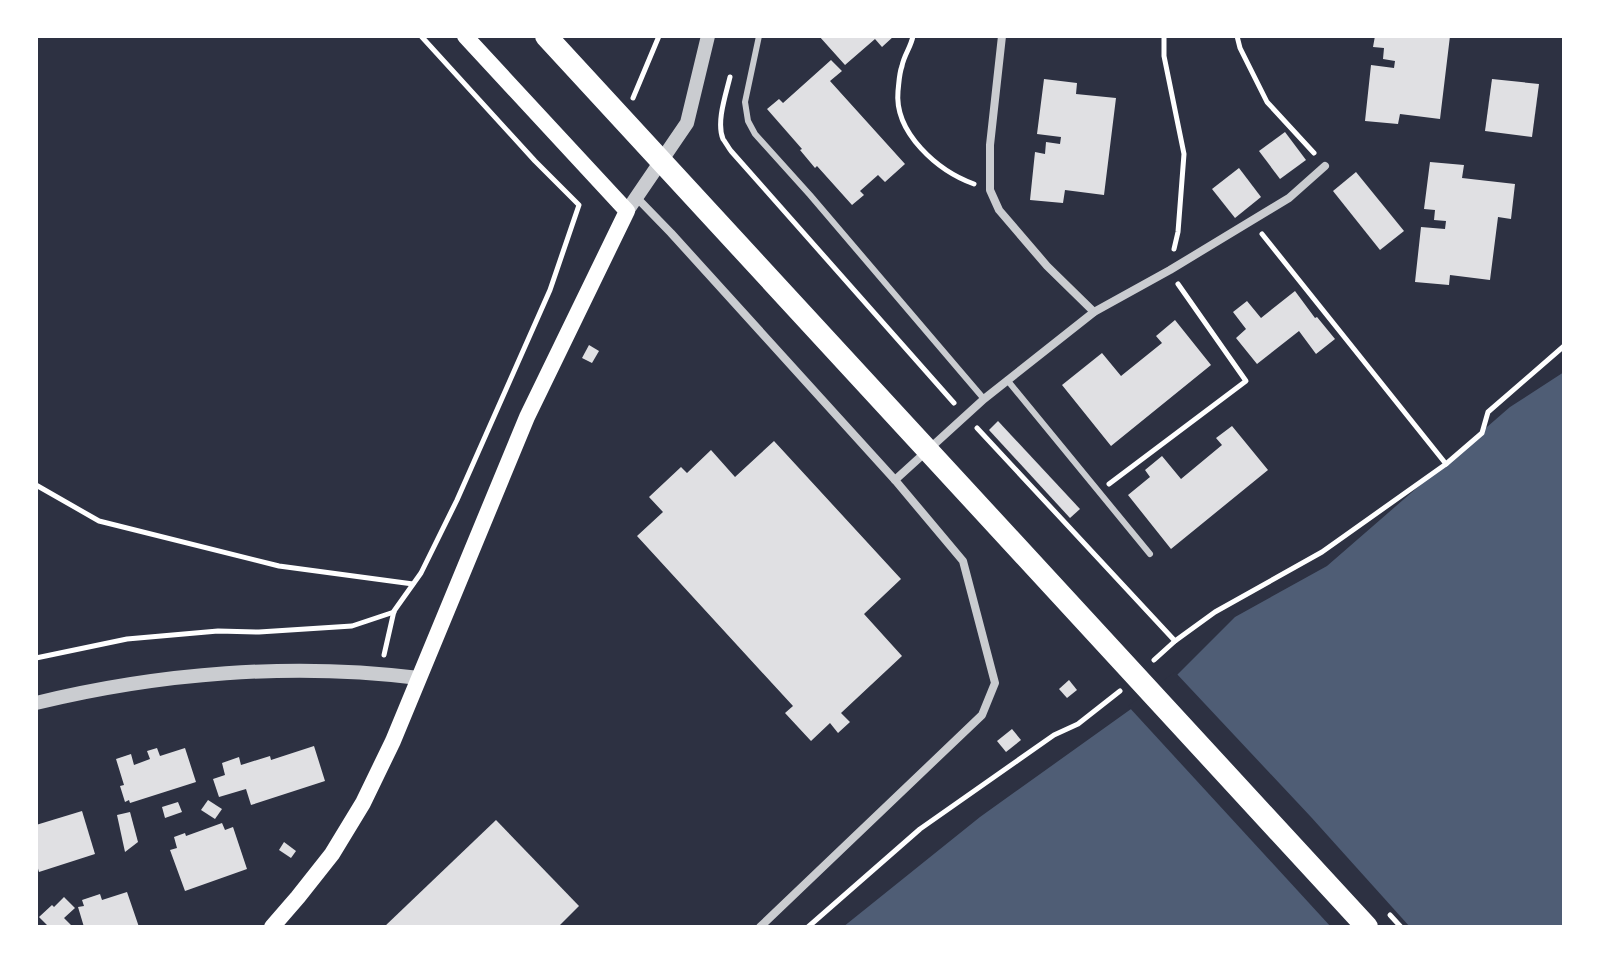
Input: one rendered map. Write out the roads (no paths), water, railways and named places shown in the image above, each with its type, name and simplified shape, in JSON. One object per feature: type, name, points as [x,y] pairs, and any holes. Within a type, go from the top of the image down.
[{"type":"highway","points":[[546,36],[1367,927]]},
{"type":"main road","points":[[272,927],[332,854],[363,803],[393,741],[527,417],[632,205],[465,36]]},
{"type":"street","points":[[708,36],[687,123],[632,205],[671,233],[895,480],[963,561],[995,683],[982,715],[760,927]]},
{"type":"street","points":[[1002,36],[990,145],[990,190],[999,210],[1047,266],[1094,312]]},
{"type":"street","points":[[895,480],[984,399],[1094,312],[1289,198],[1325,166]]},
{"type":"street","points":[[36,703],[103,688],[274,671],[379,673],[419,678]]},
{"type":"lane","points":[[759,36],[745,102],[748,121],[755,134],[984,399]]},
{"type":"lane","points":[[1008,381],[1150,554]]},
{"type":"water","points":[[1564,372],[1564,927],[843,927],[980,817],[1173,679],[1235,617],[1327,566],[1510,407]]}]
